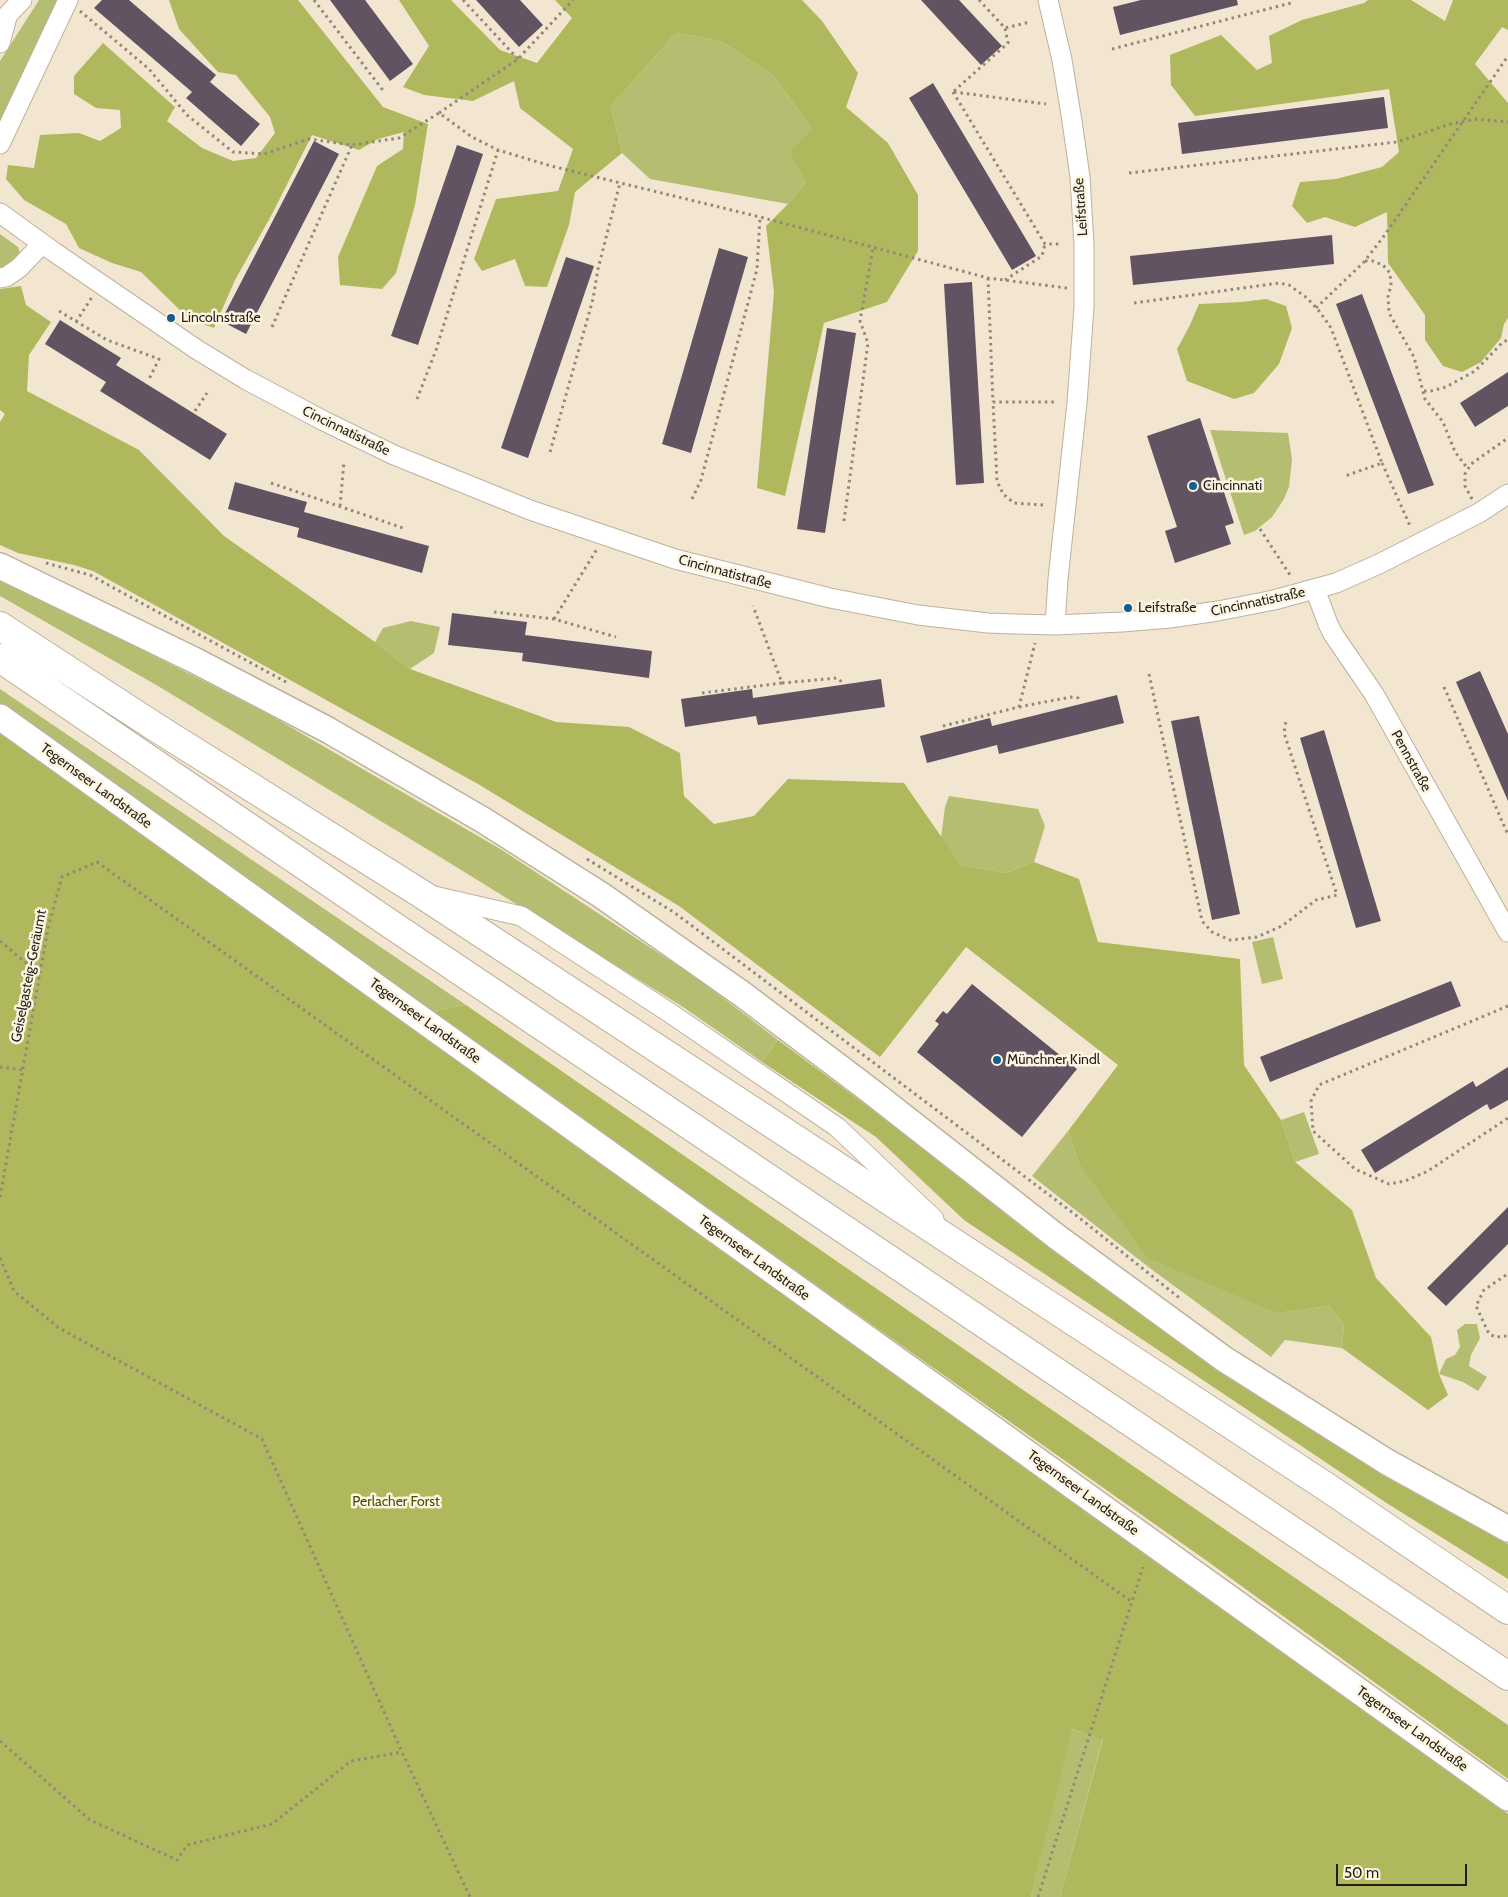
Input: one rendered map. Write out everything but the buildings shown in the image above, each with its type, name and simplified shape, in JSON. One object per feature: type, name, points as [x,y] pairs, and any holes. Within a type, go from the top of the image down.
[{"type":"highway","points":[[0,626],[157,728],[420,893],[1328,1488],[1508,1610]]},
{"type":"highway","points":[[0,658],[402,932],[1508,1676]]},
{"type":"main road","points":[[0,566],[194,660],[328,730],[483,820],[592,889],[742,994],[868,1089],[1057,1237],[1224,1359],[1387,1462],[1508,1529]]},
{"type":"main road","name":"Tegernseer Landstraße","points":[[0,717],[1508,1798]]},
{"type":"street","points":[[0,43],[3,20],[22,0]]},
{"type":"street","name":"Leifstraße","points":[[1048,0],[1062,60],[1076,149],[1084,253],[1084,307],[1077,403],[1058,579],[1055,625]]},
{"type":"street","points":[[0,144],[72,3]]},
{"type":"street","name":"Cincinnatistraße","points":[[0,213],[42,244],[196,349],[245,379],[324,421],[394,455],[530,510],[675,559],[830,598],[918,615],[988,622],[1055,625],[1170,618],[1264,602],[1336,583],[1379,564],[1479,513],[1508,494]]},
{"type":"street","points":[[0,278],[6,277],[19,268],[42,244]]},
{"type":"street","name":"Pennstraße","points":[[1315,589],[1333,634],[1374,694],[1508,932]]},
{"type":"street","points":[[420,893],[521,916],[670,1013],[836,1127],[971,1254]]},
{"type":"path","points":[[314,0],[385,93]]},
{"type":"path","points":[[463,0],[518,59]]},
{"type":"path","points":[[72,3],[148,68],[187,116],[234,152],[264,154],[310,139],[352,145],[398,138],[439,113],[518,59],[573,0]]},
{"type":"path","points":[[954,92],[1008,43],[1006,28],[979,0]]},
{"type":"path","points":[[1112,50],[1291,3]]},
{"type":"path","points":[[1006,28],[1030,22]]},
{"type":"path","points":[[1316,308],[1364,262],[1384,236],[1508,56]]},
{"type":"path","points":[[954,92],[1046,104]]},
{"type":"path","points":[[954,92],[1045,244],[1042,256],[1004,281]]},
{"type":"path","points":[[439,113],[472,137],[498,150],[988,278],[1049,287],[1073,288]]},
{"type":"path","points":[[1129,173],[1397,142],[1450,124],[1476,120],[1508,122]]},
{"type":"path","points":[[272,328],[352,145]]},
{"type":"path","points":[[417,400],[436,350],[498,150]]},
{"type":"path","points":[[550,452],[593,299],[598,269],[620,183]]},
{"type":"path","points":[[692,499],[701,480],[757,270],[760,217]]},
{"type":"path","points":[[1045,244],[1059,244]]},
{"type":"path","points":[[844,521],[868,343],[860,321],[873,248]]},
{"type":"path","points":[[1364,262],[1374,261],[1383,265],[1390,273],[1389,313],[1414,357],[1425,399],[1443,422],[1455,452],[1468,469]]},
{"type":"path","points":[[988,278],[997,481],[1003,494],[1014,503],[1043,506]]},
{"type":"path","points":[[1134,303],[1280,283],[1288,285],[1307,298],[1331,328],[1382,463],[1411,529]]},
{"type":"path","points":[[76,322],[94,294]]},
{"type":"path","points":[[59,311],[106,340],[159,359],[148,381]]},
{"type":"path","points":[[1424,391],[1431,392],[1446,387],[1475,371],[1508,340]]},
{"type":"path","points":[[195,412],[207,393]]},
{"type":"path","points":[[992,402],[1054,402]]},
{"type":"path","points":[[1479,513],[1465,486],[1465,474],[1471,464],[1508,438]]},
{"type":"path","points":[[340,506],[344,461]]},
{"type":"path","points":[[1345,476],[1382,463]]},
{"type":"path","points":[[271,483],[406,529]]},
{"type":"path","points":[[1260,529],[1292,578]]},
{"type":"path","points":[[554,619],[598,548]]},
{"type":"path","points":[[753,606],[782,683]]},
{"type":"path","points":[[494,612],[554,619],[616,637]]},
{"type":"path","points":[[1019,707],[1036,643]]},
{"type":"path","points":[[1149,674],[1202,921],[1212,932],[1230,940],[1257,937],[1282,926],[1316,900],[1337,895],[1284,733],[1286,721]]},
{"type":"path","points":[[702,693],[837,678],[843,683]]},
{"type":"path","points":[[1444,687],[1508,835]]},
{"type":"path","points":[[943,726],[1019,707],[1071,697],[1078,698],[1080,702]]},
{"type":"path","name":"Geiselgasteig-Geräumt","points":[[0,1197],[48,928],[62,877],[98,862],[1132,1602]]},
{"type":"path","points":[[0,941],[40,974]]},
{"type":"path","points":[[1508,1006],[1319,1085],[1311,1100],[1313,1131],[1355,1169],[1389,1184],[1405,1181],[1428,1171],[1508,1118]]},
{"type":"path","points":[[0,1068],[22,1070]]},
{"type":"path","points":[[0,1258],[14,1290],[59,1328],[262,1439],[402,1752],[470,1897]]},
{"type":"path","points":[[1506,1275],[1484,1290],[1476,1306],[1489,1334],[1496,1337],[1508,1336]]},
{"type":"path","points":[[1038,1897],[1143,1568]]},
{"type":"path","points":[[0,1741],[90,1820],[177,1860],[187,1844],[272,1824],[351,1761],[402,1752]]},
{"type":"green space","points":[[39,0],[58,0],[37,42],[0,127],[0,61]]},
{"type":"green space","points":[[169,0],[298,0],[383,107],[428,124],[415,205],[396,273],[382,289],[340,285],[338,257],[377,166],[403,149],[404,132],[378,139],[359,150],[312,135],[271,216],[235,280],[214,328],[189,319],[141,272],[112,263],[79,248],[66,224],[24,200],[6,179],[8,165],[34,168],[40,135],[79,133],[100,141],[121,128],[120,110],[96,108],[74,94],[74,76],[103,43],[175,107],[167,121],[202,148],[233,161],[256,158],[275,133],[270,117],[236,75],[218,72],[179,29]]},
{"type":"green space","points":[[399,0],[451,0],[500,50],[537,63],[572,18],[555,0],[802,0],[822,21],[858,73],[846,107],[888,143],[918,195],[918,251],[887,302],[824,323],[785,496],[757,488],[774,292],[766,226],[806,182],[790,152],[812,129],[773,75],[720,41],[676,33],[611,106],[622,153],[575,192],[569,225],[547,287],[525,286],[515,259],[482,271],[474,259],[496,199],[558,191],[573,149],[520,108],[514,81],[473,101],[424,95],[403,87],[429,46]]},
{"type":"green space","points":[[1368,0],[1411,0],[1445,21],[1453,0],[1508,0],[1508,30],[1502,27],[1475,64],[1508,103],[1508,318],[1504,324],[1501,338],[1481,362],[1462,372],[1443,366],[1425,340],[1425,315],[1388,263],[1387,212],[1355,227],[1325,217],[1307,223],[1292,206],[1300,182],[1336,179],[1382,167],[1399,152],[1389,89],[1195,116],[1171,85],[1170,55],[1221,35],[1257,70],[1272,63],[1269,36],[1302,20],[1364,3]]},
{"type":"green space","points":[[676,33],[720,41],[773,75],[812,129],[806,182],[788,204],[650,179],[622,153],[611,106]]},
{"type":"green space","points":[[0,234],[18,247],[21,257],[0,271]]},
{"type":"green space","points":[[21,286],[26,305],[51,322],[29,355],[27,391],[139,450],[224,536],[375,642],[410,669],[556,722],[629,727],[680,753],[684,796],[714,824],[754,816],[788,779],[904,783],[961,865],[1006,873],[1034,862],[1079,879],[1098,942],[1240,959],[1244,1065],[1281,1120],[1295,1162],[1352,1210],[1376,1278],[1431,1337],[1439,1374],[1448,1395],[1428,1410],[1342,1348],[1344,1324],[1329,1306],[1277,1313],[1148,1258],[1080,1165],[1068,1131],[1118,1065],[966,947],[880,1057],[679,906],[478,784],[93,571],[18,553],[0,545],[0,422],[5,414],[0,410],[0,289]]},
{"type":"green space","points":[[1266,299],[1286,306],[1292,328],[1279,364],[1254,393],[1234,399],[1187,381],[1177,349],[1199,304]]},
{"type":"green space","points":[[1210,430],[1288,433],[1292,459],[1289,487],[1284,499],[1272,517],[1255,531],[1244,535]]},
{"type":"green space","points":[[0,577],[268,714],[502,850],[701,981],[778,1040],[762,1062],[683,1007],[440,857],[158,686],[0,596]]},
{"type":"green space","points":[[411,621],[440,627],[434,653],[410,669],[375,642],[383,628]]},
{"type":"green space","points":[[0,689],[466,1005],[429,1012],[0,703]]},
{"type":"green space","name":"Perlacher Forst","points":[[0,732],[1508,1814],[1508,1897],[1060,1897],[1103,1739],[1072,1729],[1031,1897],[0,1897]]},
{"type":"green space","points":[[949,796],[1038,809],[1045,826],[1034,862],[1006,873],[961,865],[941,838],[945,807]]},
{"type":"green space","points":[[1273,937],[1283,979],[1262,984],[1252,942]]},
{"type":"green space","points":[[466,1005],[1508,1725],[1508,1779],[1207,1561],[429,1012]]},
{"type":"green space","points":[[778,1040],[1215,1363],[1382,1474],[1508,1544],[1508,1579],[1385,1502],[964,1220],[876,1137],[762,1062]]},
{"type":"green space","points":[[1304,1112],[1319,1154],[1295,1162],[1281,1120]]},
{"type":"green space","points":[[1068,1131],[1080,1165],[1276,1313],[1329,1306],[1344,1324],[1342,1348],[1285,1340],[1271,1357],[1151,1269],[1032,1176]]},
{"type":"green space","points":[[1465,1324],[1477,1324],[1480,1338],[1471,1355],[1469,1366],[1487,1377],[1478,1391],[1463,1382],[1439,1374],[1446,1359],[1455,1355],[1460,1347],[1457,1330]]},
{"type":"green space","points":[[1071,1729],[1103,1738],[1060,1897],[1031,1897]]},
{"type":"place","name":"Lincolnstraße","points":[[171,318]]},
{"type":"place","name":"Cincinnati","points":[[1193,486]]},
{"type":"place","name":"Leifstraße","points":[[1128,608]]},
{"type":"place","name":"Münchner Kindl","points":[[997,1060]]}]
